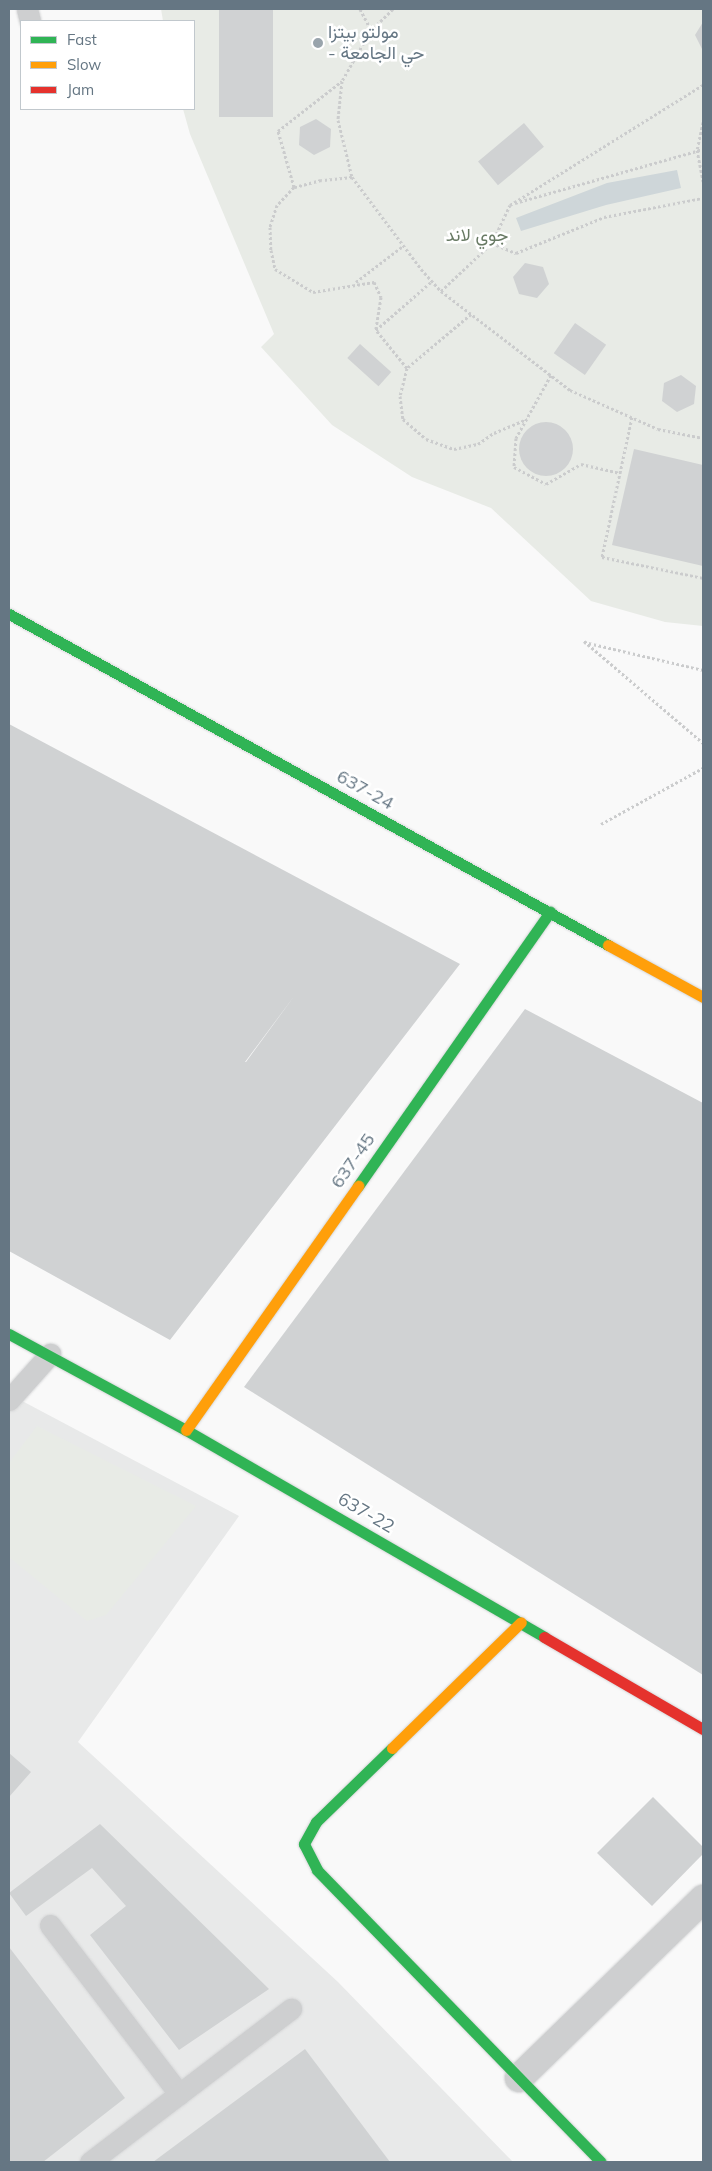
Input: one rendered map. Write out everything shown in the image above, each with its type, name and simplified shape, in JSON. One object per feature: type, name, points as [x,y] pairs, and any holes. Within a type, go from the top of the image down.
[{"type":"street","name":"637-24","points":[[9,614],[703,997]]},
{"type":"street","name":"637-45","points":[[186,1430],[550,912]]},
{"type":"street","name":"637-22","points":[[15,1335],[186,1430],[703,1729]]},
{"type":"street","points":[[520,1622],[316,1822],[304,1844],[317,1870],[601,2162]]},
{"type":"street","points":[[519,2078],[703,1899]]},
{"type":"lane","points":[[9,1400],[50,1354]]},
{"type":"lane","points":[[50,1925],[180,2094]]},
{"type":"lane","points":[[90,2162],[291,2009]]},
{"type":"path","points":[[360,9],[372,30]]},
{"type":"path","points":[[294,187],[278,131],[342,81],[372,30],[394,9]]},
{"type":"path","points":[[342,81],[338,120],[352,177],[403,246],[441,291],[570,390],[658,429],[703,437]]},
{"type":"path","points":[[441,291],[492,243],[510,205],[703,85]]},
{"type":"path","points":[[703,122],[697,150],[703,181]]},
{"type":"path","points":[[510,205],[703,149]]},
{"type":"path","points":[[352,177],[321,180],[294,187],[277,206],[270,227],[275,269],[313,292],[355,282],[374,282],[381,297],[376,330],[407,368]]},
{"type":"path","points":[[492,243],[516,253],[604,216],[703,198]]},
{"type":"path","points":[[355,282],[403,246]]},
{"type":"path","points":[[376,330],[432,281]]},
{"type":"path","points":[[471,314],[407,368],[400,396],[403,419],[426,439],[454,449],[478,444],[494,433],[527,419]]},
{"type":"path","points":[[551,375],[516,438],[514,467],[529,478],[546,484],[582,464],[620,474]]},
{"type":"path","points":[[632,417],[602,557],[703,578]]},
{"type":"path","points":[[703,670],[584,642],[703,743]]},
{"type":"path","points":[[601,824],[703,768]]},
{"type":"shaded area","points":[[677,170],[681,188],[606,205],[521,231],[516,218],[607,183]]},
{"type":"shaded area","points":[[9,1394],[239,1516],[78,1742],[338,1982],[513,2162],[9,2162]]},
{"type":"green space","name":"جوي لاند","points":[[161,9],[703,9],[703,626],[665,622],[591,601],[491,508],[412,477],[332,425],[261,347],[274,334],[190,134],[183,110],[195,110],[195,20],[163,20]]},
{"type":"green space","points":[[37,1426],[196,1506],[106,1615],[87,1621],[9,1557],[9,1463]]},
{"type":"building","points":[[219,9],[273,9],[273,117],[219,117]]},
{"type":"building","points":[[703,22],[703,51],[695,35]]},
{"type":"building","points":[[316,119],[331,129],[330,147],[314,155],[299,145],[300,127]]},
{"type":"building","points":[[524,123],[544,147],[498,185],[478,162]]},
{"type":"building","points":[[525,263],[543,267],[549,284],[537,298],[519,294],[513,277]]},
{"type":"building","points":[[575,323],[606,345],[585,375],[554,353]]},
{"type":"building","points":[[360,344],[391,372],[378,386],[347,358]]},
{"type":"building","points":[[681,375],[696,386],[694,404],[677,412],[662,401],[664,383]]},
{"type":"building","points":[[546,422],[556,424],[565,430],[571,439],[573,449],[571,459],[565,468],[556,474],[546,476],[536,474],[527,468],[521,459],[519,449],[521,439],[527,430],[536,424]]},
{"type":"building","points":[[634,449],[703,465],[703,566],[612,545]]},
{"type":"building","points":[[9,724],[460,964],[170,1340],[9,1251]],"holes":[[[295,995],[246,1062],[245,1062]]]},
{"type":"building","points":[[525,1009],[703,1103],[703,1675],[244,1387]]},
{"type":"building","points":[[9,1753],[31,1772],[9,1797]]},
{"type":"building","points":[[653,1797],[703,1847],[703,1854],[652,1906],[597,1853]]},
{"type":"building","points":[[100,1824],[269,1989],[179,2050],[90,1935],[126,1906],[92,1868],[26,1916],[9,1893]]},
{"type":"building","points":[[9,1947],[125,2098],[43,2162],[9,2162]]},
{"type":"building","points":[[305,2049],[390,2162],[153,2162]]},
{"type":"traffic: fast","points":[[9,614],[608,945]]},
{"type":"traffic: fast","points":[[358,1186],[550,912]]},
{"type":"traffic: fast","points":[[9,1334],[186,1430],[544,1637]]},
{"type":"traffic: fast","points":[[392,1748],[316,1822],[304,1844],[317,1870],[601,2162]]},
{"type":"traffic: slow","points":[[608,945],[703,997]]},
{"type":"traffic: slow","points":[[186,1430],[358,1186]]},
{"type":"traffic: slow","points":[[392,1748],[521,1622]]},
{"type":"traffic: jam","points":[[544,1637],[703,1729]]},
{"type":"place","name":"مولتو بيتزا - حي الجامعة","points":[[318,43]]}]
